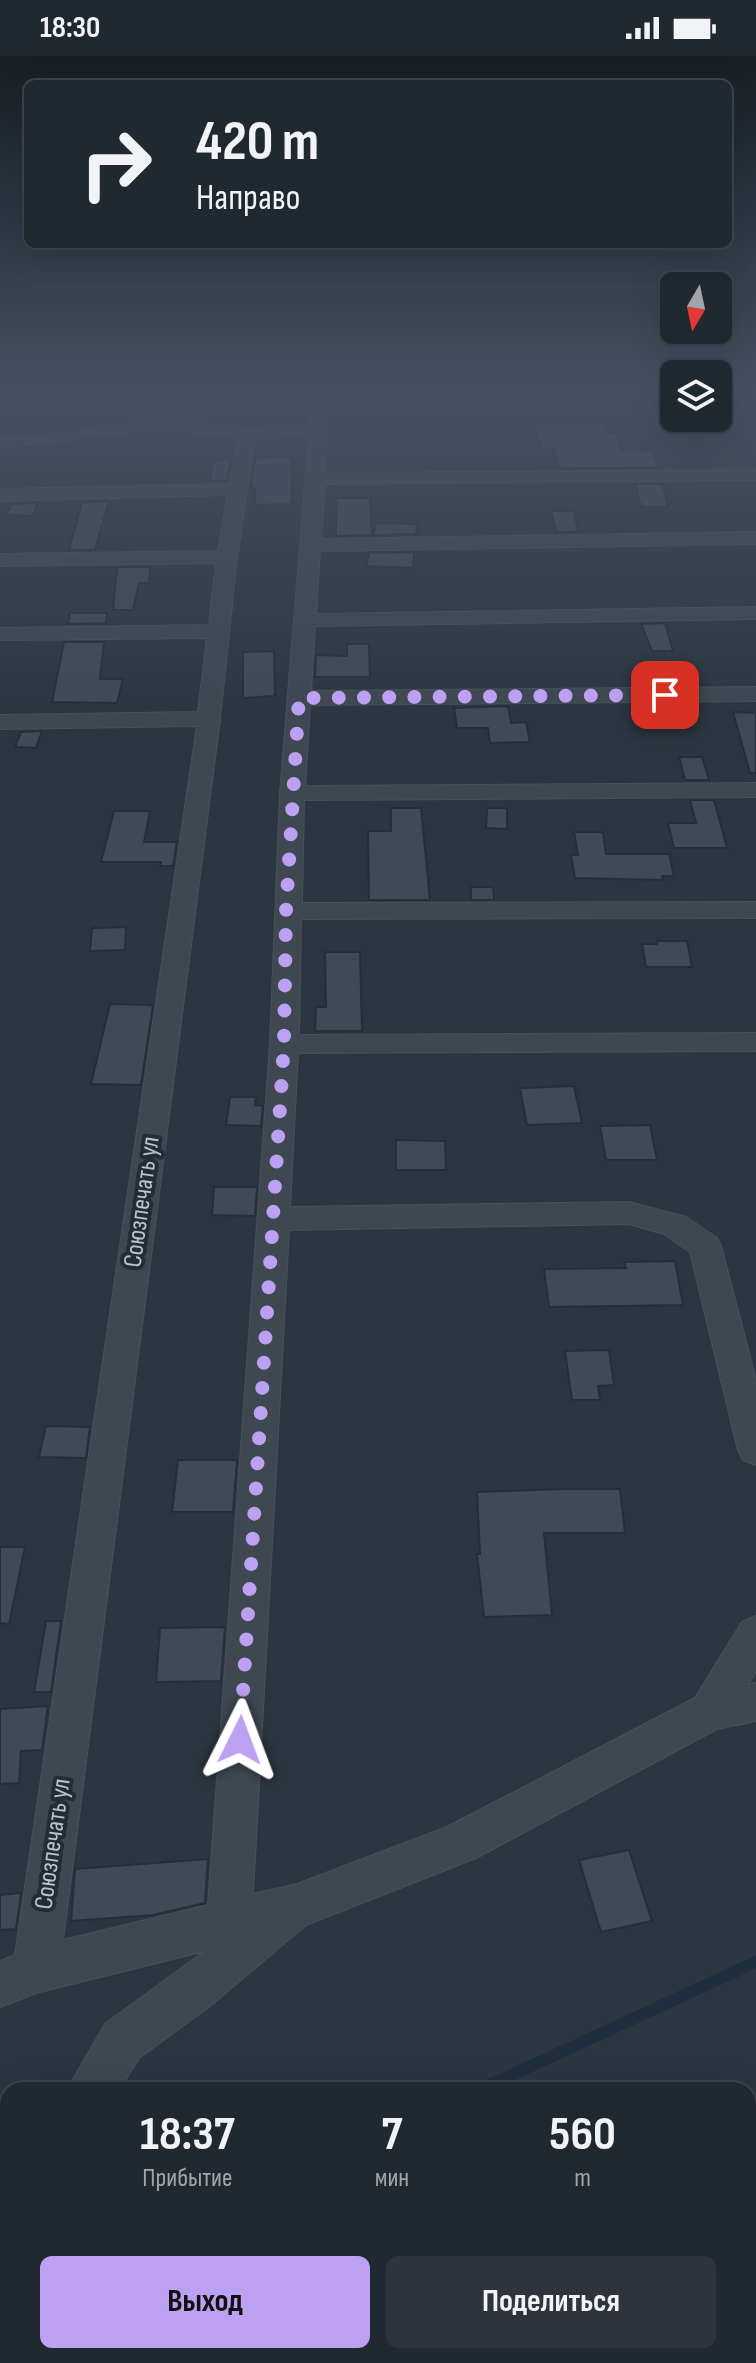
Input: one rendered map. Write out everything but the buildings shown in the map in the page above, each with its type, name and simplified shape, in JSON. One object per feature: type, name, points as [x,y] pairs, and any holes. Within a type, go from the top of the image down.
[{"type":"street","name":"Союзпечать ул","points":[[18,1977],[209,719],[227,557],[238,501]]},
{"type":"street","points":[[229,1924],[284,1044],[292,793],[314,501]]},
{"type":"street","points":[[311,545],[756,538]]},
{"type":"street","points":[[0,560],[227,557]]},
{"type":"street","points":[[306,620],[756,613]]},
{"type":"street","points":[[0,634],[218,631]]},
{"type":"street","points":[[299,698],[756,694]]},
{"type":"street","points":[[0,722],[209,719]]},
{"type":"street","points":[[292,793],[756,790]]},
{"type":"street","points":[[286,911],[756,910]]},
{"type":"street","points":[[284,1044],[756,1042]]},
{"type":"street","points":[[273,1219],[629,1213],[675,1225],[705,1246],[756,1450]]},
{"type":"street","points":[[710,1711],[756,1634]]},
{"type":"street","points":[[18,1977],[297,1906],[460,1843],[710,1711],[756,1702]]},
{"type":"street","points":[[96,2082],[122,2041],[194,1990],[297,1906]]},
{"type":"waterway","points":[[496,2082],[756,1962]]},
{"type":"route","points":[[240,1740],[284,1044],[286,911],[299,698],[665,695]]}]
